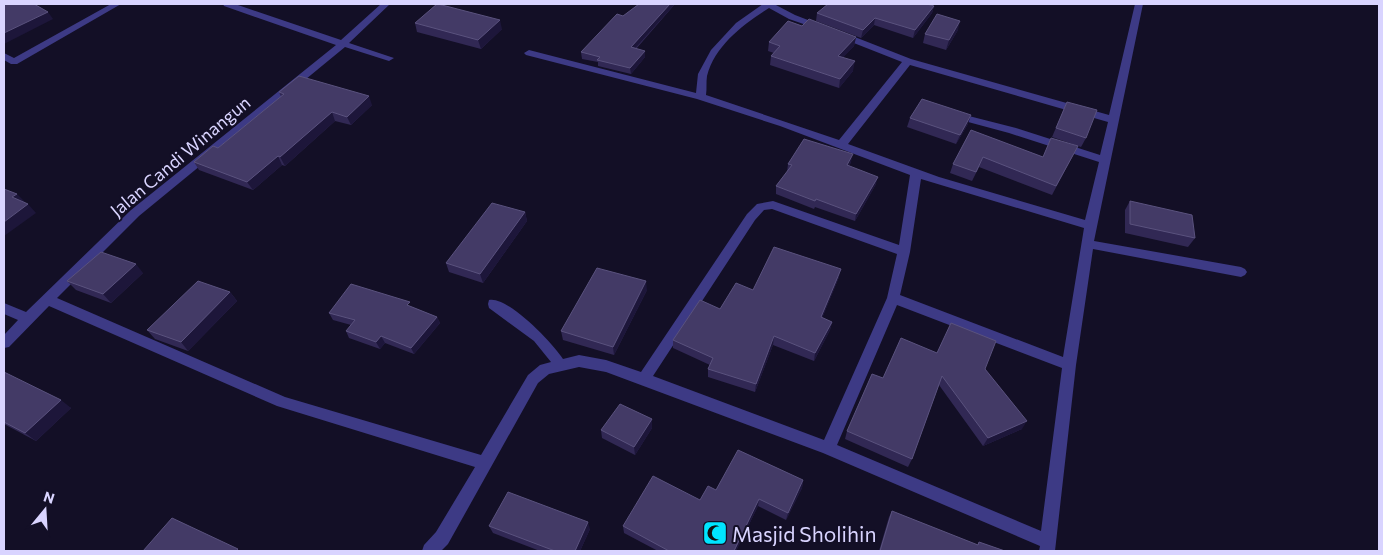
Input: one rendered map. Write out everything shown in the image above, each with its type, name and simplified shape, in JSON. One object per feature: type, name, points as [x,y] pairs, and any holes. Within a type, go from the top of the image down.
[{"type":"street","points":[[4,69],[117,4]]},
{"type":"street","points":[[227,4],[389,58]]},
{"type":"street","name":"Jalan Candi Winangun","points":[[4,343],[135,213],[343,44],[386,4]]},
{"type":"street","points":[[701,97],[702,75],[721,42],[745,19],[768,4],[792,16],[908,61],[1114,120]]},
{"type":"street","points":[[430,551],[442,538],[533,379],[545,369],[579,361],[606,366],[644,379],[828,448],[1048,547],[1069,366],[1090,226],[1139,4]]},
{"type":"street","points":[[529,53],[701,97],[784,124],[916,173],[1090,226]]},
{"type":"street","points":[[4,56],[14,62]]},
{"type":"street","points":[[841,145],[908,61]]},
{"type":"street","points":[[961,117],[1012,130],[1105,160]]},
{"type":"street","points":[[828,448],[893,298],[904,252],[916,173]]},
{"type":"street","points":[[644,379],[751,217],[761,207],[773,205],[904,252]]},
{"type":"street","points":[[1087,244],[1241,272]]},
{"type":"street","points":[[893,298],[1069,366]]},
{"type":"street","points":[[48,300],[282,402],[486,462]]},
{"type":"street","points":[[494,304],[543,340],[553,351],[560,364]]},
{"type":"street","points":[[4,308],[28,319]]},
{"type":"building","points":[[4,4],[34,4],[48,12],[4,33]]},
{"type":"building","points":[[437,4],[500,20],[478,40],[415,23]]},
{"type":"building","points":[[639,4],[670,4],[631,47],[645,51],[630,68],[597,60],[600,57],[581,52],[617,14],[623,16]]},
{"type":"building","points":[[828,4],[927,4],[934,6],[915,30],[875,18],[863,30],[817,13]]},
{"type":"building","points":[[937,14],[960,21],[949,40],[925,34]]},
{"type":"building","points":[[809,19],[856,37],[838,56],[855,61],[840,79],[771,56],[780,46],[769,42],[788,21],[802,26]]},
{"type":"building","points":[[299,76],[369,96],[347,117],[332,112],[280,157],[278,156],[247,182],[194,162],[213,146],[218,148],[284,94],[279,92]]},
{"type":"building","points":[[922,99],[971,115],[960,135],[910,118]]},
{"type":"building","points":[[1067,102],[1097,110],[1086,138],[1056,128]]},
{"type":"building","points":[[971,130],[1043,157],[1051,138],[1078,146],[1056,186],[983,157],[976,172],[953,164]]},
{"type":"building","points":[[804,139],[853,154],[847,165],[878,177],[856,214],[776,186],[792,165],[788,164]]},
{"type":"building","points":[[4,189],[17,194],[12,197],[28,204],[4,222]]},
{"type":"building","points":[[1130,201],[1192,215],[1195,238],[1130,224]]},
{"type":"building","points":[[492,203],[525,212],[480,274],[446,263]]},
{"type":"building","points":[[774,247],[841,269],[821,317],[832,322],[815,353],[774,336],[756,384],[708,369],[713,358],[673,340],[700,300],[720,309],[736,283],[753,290]]},
{"type":"building","points":[[101,252],[136,264],[103,294],[67,281]]},
{"type":"building","points":[[597,268],[646,281],[613,347],[561,331]]},
{"type":"building","points":[[198,281],[230,292],[181,342],[147,330]]},
{"type":"building","points":[[351,284],[410,302],[407,305],[437,317],[411,348],[381,336],[376,342],[346,331],[355,320],[329,313]]},
{"type":"building","points":[[951,323],[996,341],[985,369],[1027,421],[988,438],[942,376],[912,459],[847,431],[872,374],[883,378],[901,338],[937,353]]},
{"type":"building","points":[[4,372],[61,400],[25,433],[4,422]]},
{"type":"building","points":[[620,404],[652,419],[634,447],[601,430]]},
{"type":"building","points":[[738,450],[803,480],[788,513],[759,499],[734,551],[669,551],[623,526],[653,476],[700,500],[708,486],[716,490]]},
{"type":"building","points":[[508,492],[588,522],[575,551],[555,551],[489,526]]},
{"type":"building","points":[[892,511],[978,545],[979,542],[1005,551],[880,551]]},
{"type":"building","points":[[172,518],[238,549],[236,551],[143,551]]},
{"type":"place","name":"Masjid Sholihin","points":[[715,533]]}]
